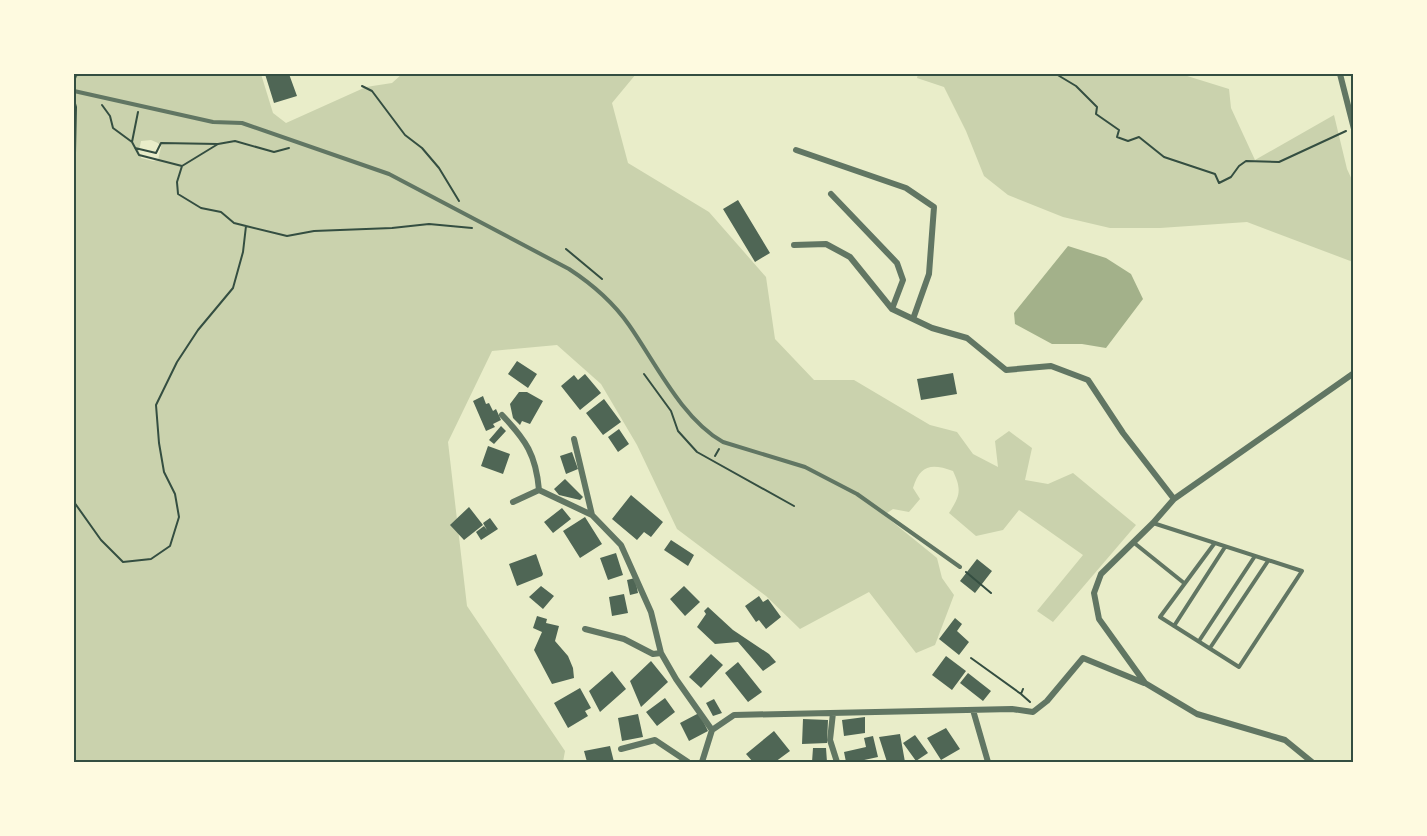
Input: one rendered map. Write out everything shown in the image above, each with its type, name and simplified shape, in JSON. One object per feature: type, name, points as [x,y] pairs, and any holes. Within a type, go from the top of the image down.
[{"type":"street","points":[[1340,74],[1353,128]]},
{"type":"street","points":[[796,150],[906,188],[933,207],[929,274],[912,319]]},
{"type":"street","points":[[831,194],[897,263],[903,280],[892,309]]},
{"type":"street","points":[[794,245],[826,244],[850,257],[892,309],[932,328],[967,338],[1006,370],[1051,366],[1088,380],[1123,433],[1174,498]]},
{"type":"street","points":[[1145,683],[1099,619],[1094,593],[1101,574],[1154,523],[1174,498],[1353,373]]},
{"type":"street","points":[[502,415],[523,437],[537,471],[539,490]]},
{"type":"street","points":[[574,439],[592,515]]},
{"type":"street","points":[[513,502],[539,490]]},
{"type":"street","points":[[539,490],[592,515],[621,545],[651,612],[661,653],[712,730]]},
{"type":"street","points":[[585,629],[624,639],[653,654],[661,653]]},
{"type":"street","points":[[702,762],[712,730],[734,715],[1012,709],[1034,712],[1047,701],[1083,658],[1145,683],[1197,714],[1285,740],[1312,762]]},
{"type":"street","points":[[973,710],[987,762]]},
{"type":"street","points":[[833,713],[831,740],[837,762]]},
{"type":"street","points":[[621,749],[655,740],[688,762]]},
{"type":"lane","points":[[74,78],[76,74]]},
{"type":"lane","points":[[74,91],[213,122],[242,123],[388,174],[569,269],[589,282],[621,315],[680,400],[702,426],[715,437],[723,442],[806,467],[857,494],[960,567]]},
{"type":"lane","points":[[1154,523],[1302,571],[1239,667],[1160,617],[1214,544]]},
{"type":"lane","points":[[1132,542],[1184,584]]},
{"type":"lane","points":[[1174,626],[1225,547]]},
{"type":"lane","points":[[1199,641],[1255,556]]},
{"type":"lane","points":[[1210,648],[1269,561]]},
{"type":"path","points":[[1056,74],[1076,86],[1097,107],[1096,114],[1119,130],[1118,137],[1128,141],[1139,137],[1164,157],[1215,174],[1219,183],[1232,177],[1239,165],[1246,161],[1280,162],[1353,128]]},
{"type":"path","points":[[362,86],[372,91],[405,135],[439,168],[461,203]]},
{"type":"path","points":[[74,153],[74,99],[82,101]]},
{"type":"path","points":[[101,104],[110,116],[113,128],[132,142],[139,155],[182,166]]},
{"type":"path","points":[[132,142],[139,107]]},
{"type":"path","points":[[135,148],[156,153],[161,143],[218,144],[235,141],[274,152],[302,145]]},
{"type":"path","points":[[218,144],[182,166],[177,182],[178,194],[201,208],[221,212],[234,223],[287,236],[314,231],[429,224],[474,228]]},
{"type":"path","points":[[74,502],[101,540],[123,562],[151,559],[170,546],[179,517],[175,494],[164,472],[156,405],[177,362],[233,288],[243,252],[246,226]]},
{"type":"path","points":[[566,249],[602,279]]},
{"type":"path","points":[[644,374],[671,411],[678,431],[697,452],[794,506]]},
{"type":"path","points":[[960,567],[991,593]]},
{"type":"path","points":[[972,658],[1021,694],[1030,702],[1034,712]]},
{"type":"path","points":[[995,675],[999,671]]},
{"type":"path","points":[[1021,694],[1023,689]]},
{"type":"shaded area","points":[[74,74],[186,74],[192,76],[198,74],[261,74],[273,113],[286,123],[366,87],[392,83],[402,74],[636,74],[612,103],[628,163],[709,212],[766,277],[775,339],[814,380],[854,380],[930,425],[957,432],[973,454],[998,467],[995,441],[1009,431],[1032,448],[1025,480],[1048,484],[1073,473],[1136,525],[1053,622],[1037,611],[1083,555],[1019,510],[1003,530],[976,536],[949,513],[956,502],[959,488],[953,471],[938,467],[927,468],[916,480],[913,488],[920,499],[909,512],[893,509],[884,515],[937,558],[942,578],[954,595],[935,645],[916,653],[869,592],[800,629],[766,596],[677,529],[637,445],[601,384],[557,345],[492,351],[448,442],[467,606],[565,751],[563,762],[74,762]],"holes":[[[151,140],[161,147],[158,160],[141,158],[139,151],[141,141]]]},
{"type":"shaded area","points":[[918,74],[1185,74],[1229,89],[1231,108],[1255,160],[1334,115],[1347,169],[1353,182],[1353,262],[1247,222],[1160,228],[1110,228],[1063,217],[1008,195],[984,176],[966,131],[944,87],[917,78]]},
{"type":"shaded area","points":[[1068,246],[1106,258],[1131,274],[1143,299],[1106,348],[1082,344],[1052,344],[1015,324],[1014,313]]},
{"type":"building","points":[[265,74],[289,74],[297,96],[274,103]]},
{"type":"building","points":[[738,200],[770,253],[755,262],[723,209]]},
{"type":"building","points":[[517,361],[537,374],[528,388],[508,374]]},
{"type":"building","points":[[953,373],[957,394],[921,400],[917,379]]},
{"type":"building","points":[[585,374],[601,393],[580,410],[561,386],[574,375],[578,380]]},
{"type":"building","points":[[519,392],[527,392],[543,401],[530,424],[522,421],[520,425],[513,418],[510,404]]},
{"type":"building","points":[[483,396],[486,404],[489,403],[493,411],[496,409],[501,420],[493,424],[495,427],[486,431],[473,401]]},
{"type":"building","points":[[604,399],[621,422],[603,435],[586,413]]},
{"type":"building","points":[[501,426],[506,431],[494,444],[489,440]]},
{"type":"building","points":[[619,429],[629,444],[618,452],[608,437]]},
{"type":"building","points":[[488,446],[510,454],[503,474],[481,466]]},
{"type":"building","points":[[572,452],[578,469],[566,474],[560,456]]},
{"type":"building","points":[[565,479],[583,497],[580,500],[559,495],[554,489]]},
{"type":"building","points":[[631,495],[663,522],[651,537],[644,532],[637,540],[612,519]]},
{"type":"building","points":[[469,507],[483,525],[464,540],[450,525]]},
{"type":"building","points":[[562,508],[571,519],[553,533],[544,522]]},
{"type":"building","points":[[585,517],[602,544],[580,558],[563,531]]},
{"type":"building","points":[[490,518],[498,529],[481,540],[476,532],[484,526],[487,530],[483,523]]},
{"type":"building","points":[[671,540],[694,555],[688,566],[664,550]]},
{"type":"building","points":[[616,553],[623,575],[608,580],[600,558]]},
{"type":"building","points":[[536,554],[542,576],[517,586],[509,564]]},
{"type":"building","points":[[977,559],[992,571],[975,593],[960,581]]},
{"type":"building","points":[[635,578],[638,593],[630,595],[627,580]]},
{"type":"building","points":[[541,586],[554,596],[543,609],[529,597]]},
{"type":"building","points":[[684,586],[700,602],[685,616],[670,599]]},
{"type":"building","points":[[624,594],[628,613],[612,616],[609,597]]},
{"type":"building","points":[[759,596],[763,602],[768,599],[781,617],[766,629],[759,620],[756,622],[745,606]]},
{"type":"building","points":[[708,607],[733,630],[769,654],[776,662],[763,671],[738,642],[715,644],[697,627]]},
{"type":"building","points":[[537,616],[547,619],[546,623],[559,626],[555,641],[568,656],[574,678],[552,684],[534,650],[542,632],[533,628]]},
{"type":"building","points":[[955,618],[962,624],[957,631],[969,642],[959,655],[939,639]]},
{"type":"building","points":[[711,654],[723,665],[701,688],[689,677]]},
{"type":"building","points":[[946,656],[966,671],[952,690],[932,675]]},
{"type":"building","points":[[651,661],[668,682],[641,707],[630,681]]},
{"type":"building","points":[[738,662],[762,692],[748,702],[725,673]]},
{"type":"building","points":[[612,671],[626,689],[600,712],[589,691]]},
{"type":"building","points":[[968,673],[991,691],[983,701],[960,683]]},
{"type":"building","points":[[580,688],[591,708],[585,711],[588,716],[568,728],[554,703]]},
{"type":"building","points":[[665,698],[675,712],[657,726],[646,712]]},
{"type":"building","points":[[714,699],[722,713],[713,716],[706,703]]},
{"type":"building","points":[[699,713],[708,731],[689,741],[680,723]]},
{"type":"building","points":[[638,714],[643,737],[622,741],[618,718]]},
{"type":"building","points":[[865,717],[865,733],[844,736],[842,720]]},
{"type":"building","points":[[803,719],[828,720],[827,743],[802,744]]},
{"type":"building","points":[[946,728],[960,749],[941,760],[927,738]]},
{"type":"building","points":[[774,731],[790,751],[775,762],[753,762],[746,754]]},
{"type":"building","points":[[900,734],[905,762],[887,762],[879,737]]},
{"type":"building","points":[[915,735],[928,753],[916,761],[903,743]]},
{"type":"building","points":[[873,736],[878,757],[846,762],[844,752],[866,747],[864,738]]},
{"type":"building","points":[[610,746],[614,762],[587,762],[584,751]]},
{"type":"building","points":[[813,748],[826,748],[827,762],[812,762]]}]
